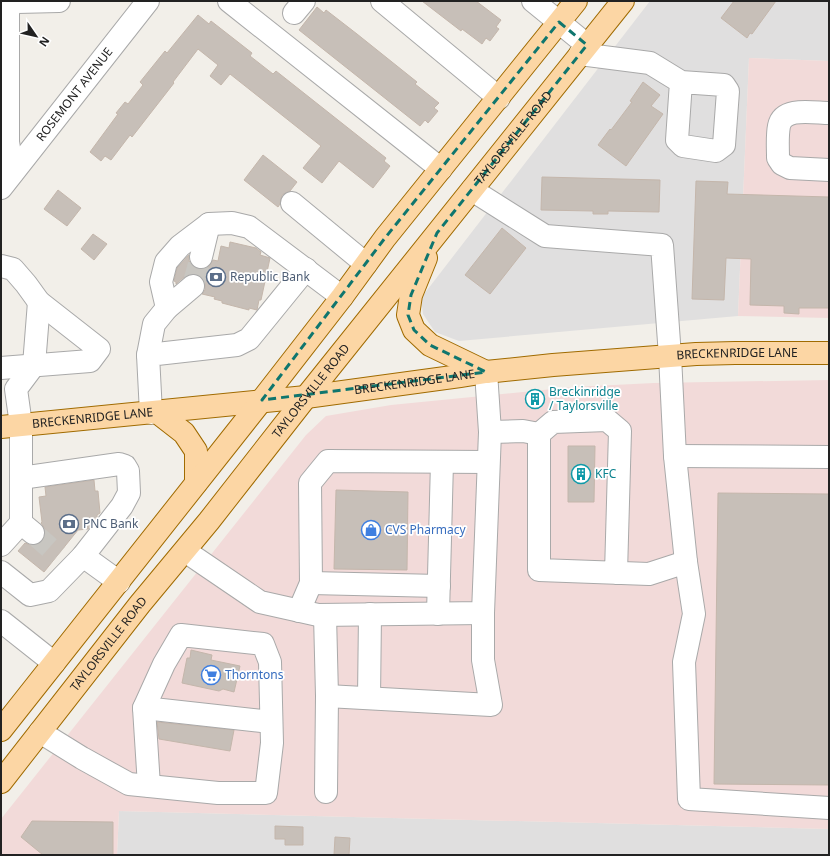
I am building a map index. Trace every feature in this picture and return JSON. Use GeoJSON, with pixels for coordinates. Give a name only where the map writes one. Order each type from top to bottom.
{"type":"FeatureCollection","features":[{"type":"Feature","properties":{"kind":"main road"},"geometry":{"type":"LineString","coordinates":[[1,730],[262,400],[366,264],[576,1]]}},
{"type":"Feature","properties":{"kind":"main road","name":"TAYLORSVILLE ROAD"},"geometry":{"type":"LineString","coordinates":[[1,782],[140,604],[185,550],[623,1]]}},
{"type":"Feature","properties":{"kind":"main road"},"geometry":{"type":"LineString","coordinates":[[437,233],[411,295],[408,315],[414,330],[430,345],[486,372]]}},
{"type":"Feature","properties":{"kind":"main road","name":"BRECKENRIDGE LANE"},"geometry":{"type":"LineString","coordinates":[[11,426],[154,413],[262,400],[306,397],[486,372],[561,364],[732,353],[829,353]]}},
{"type":"Feature","properties":{"kind":"main road"},"geometry":{"type":"LineString","coordinates":[[154,413],[184,433],[196,451],[196,483]]}},
{"type":"Feature","properties":{"kind":"street"},"geometry":{"type":"LineString","coordinates":[[7,180],[8,11],[10,5],[17,2],[59,1]]}},
{"type":"Feature","properties":{"kind":"street","name":"ROSEMONT AVENUE"},"geometry":{"type":"LineString","coordinates":[[7,180],[148,1]]}},
{"type":"Feature","properties":{"kind":"street"},"geometry":{"type":"LineString","coordinates":[[229,1],[441,169]]}},
{"type":"Feature","properties":{"kind":"street"},"geometry":{"type":"LineString","coordinates":[[382,1],[499,98]]}},
{"type":"Feature","properties":{"kind":"street"},"geometry":{"type":"LineString","coordinates":[[533,1],[559,22],[584,50],[650,63],[681,82]]}},
{"type":"Feature","properties":{"kind":"street"},"geometry":{"type":"LineString","coordinates":[[829,113],[791,112],[784,115],[779,125],[778,158],[782,164],[790,168],[829,170]]}},
{"type":"Feature","properties":{"kind":"street"},"geometry":{"type":"LineString","coordinates":[[472,190],[545,236],[662,245],[670,356],[674,456],[686,562],[694,614],[684,662],[689,799],[829,808]]}},
{"type":"Feature","properties":{"kind":"street"},"geometry":{"type":"LineString","coordinates":[[292,203],[366,264]]}},
{"type":"Feature","properties":{"kind":"street"},"geometry":{"type":"LineString","coordinates":[[167,308],[161,282],[166,262],[180,246],[209,224],[232,223],[249,227],[342,297]]}},
{"type":"Feature","properties":{"kind":"street"},"geometry":{"type":"LineString","coordinates":[[201,257],[209,224]]}},
{"type":"Feature","properties":{"kind":"street"},"geometry":{"type":"LineString","coordinates":[[1,266],[13,269],[39,302],[99,349],[90,361],[1,368]]}},
{"type":"Feature","properties":{"kind":"street"},"geometry":{"type":"LineString","coordinates":[[148,355],[237,345],[249,339],[306,269]]}},
{"type":"Feature","properties":{"kind":"street"},"geometry":{"type":"LineString","coordinates":[[154,413],[148,355],[154,324],[167,308],[193,286]]}},
{"type":"Feature","properties":{"kind":"street"},"geometry":{"type":"LineString","coordinates":[[1,545],[27,528],[21,478],[11,426],[9,385],[34,365],[39,302]]}},
{"type":"Feature","properties":{"kind":"street"},"geometry":{"type":"LineString","coordinates":[[327,696],[492,705],[483,660],[483,613],[490,432],[486,372]]}},
{"type":"Feature","properties":{"kind":"street"},"geometry":{"type":"LineString","coordinates":[[616,573],[620,431],[608,420],[553,422],[539,434],[539,570],[616,573],[649,574],[686,562]]}},
{"type":"Feature","properties":{"kind":"street"},"geometry":{"type":"LineString","coordinates":[[490,432],[523,431],[539,434]]}},
{"type":"Feature","properties":{"kind":"street"},"geometry":{"type":"LineString","coordinates":[[674,456],[829,457]]}},
{"type":"Feature","properties":{"kind":"street"},"geometry":{"type":"LineString","coordinates":[[299,611],[311,583],[310,483],[328,461],[488,462]]}},
{"type":"Feature","properties":{"kind":"street"},"geometry":{"type":"LineString","coordinates":[[438,614],[442,462]]}},
{"type":"Feature","properties":{"kind":"street"},"geometry":{"type":"LineString","coordinates":[[1,572],[30,595],[49,591],[71,559],[122,506],[129,494],[128,471],[125,466],[119,464],[21,478]]}},
{"type":"Feature","properties":{"kind":"street"},"geometry":{"type":"LineString","coordinates":[[185,550],[260,602],[299,611],[318,615],[483,613]]}},
{"type":"Feature","properties":{"kind":"street"},"geometry":{"type":"LineString","coordinates":[[71,559],[118,582]]}},
{"type":"Feature","properties":{"kind":"street"},"geometry":{"type":"LineString","coordinates":[[311,583],[439,586]]}},
{"type":"Feature","properties":{"kind":"street"},"geometry":{"type":"LineString","coordinates":[[369,698],[370,614]]}},
{"type":"Feature","properties":{"kind":"street"},"geometry":{"type":"LineString","coordinates":[[325,615],[327,696],[326,792]]}},
{"type":"Feature","properties":{"kind":"street"},"geometry":{"type":"LineString","coordinates":[[1,621],[54,664]]}},
{"type":"Feature","properties":{"kind":"street"},"geometry":{"type":"LineString","coordinates":[[40,732],[82,758],[129,784],[218,793],[266,793],[272,743],[270,662],[263,644],[181,635],[164,664],[144,708],[149,786]]}},
{"type":"Feature","properties":{"kind":"street"},"geometry":{"type":"LineString","coordinates":[[144,708],[271,722]]}},
{"type":"Feature","properties":{"kind":"highlighted area"},"geometry":{"type":"Polygon","coordinates":[[[559,22],[587,45],[437,233],[411,295],[408,315],[414,330],[430,345],[486,372],[262,400],[385,238],[559,22]]]}},
{"type":"Feature","properties":{"kind":"shaded area"},"geometry":{"type":"Polygon","coordinates":[[[650,1],[829,1],[829,61],[749,58],[738,316],[459,341],[435,332],[423,314],[421,298],[650,1]]]}},
{"type":"Feature","properties":{"kind":"shaded area"},"geometry":{"type":"Polygon","coordinates":[[[749,58],[829,61],[829,318],[738,316],[749,58]]]}},
{"type":"Feature","properties":{"kind":"shaded area"},"geometry":{"type":"Polygon","coordinates":[[[829,380],[829,829],[119,811],[117,855],[1,855],[1,819],[306,435],[326,416],[391,405],[573,387],[654,383],[829,380]]]}},
{"type":"Feature","properties":{"kind":"shaded area"},"geometry":{"type":"Polygon","coordinates":[[[119,811],[829,829],[829,855],[117,855],[119,811]]]}},
{"type":"Feature","properties":{"kind":"building"},"geometry":{"type":"Polygon","coordinates":[[[422,1],[476,1],[501,20],[496,27],[499,29],[490,41],[486,38],[482,44],[462,29],[461,31],[422,1]]]}},
{"type":"Feature","properties":{"kind":"building"},"geometry":{"type":"Polygon","coordinates":[[[734,1],[776,1],[752,34],[750,33],[747,38],[721,18],[734,1]]]}},
{"type":"Feature","properties":{"kind":"building"},"geometry":{"type":"Polygon","coordinates":[[[317,7],[324,13],[326,10],[357,34],[417,82],[415,84],[439,103],[434,108],[438,111],[428,123],[425,120],[420,126],[299,30],[317,7]]]}},
{"type":"Feature","properties":{"kind":"building"},"geometry":{"type":"Polygon","coordinates":[[[198,15],[209,24],[211,21],[252,53],[250,56],[273,74],[276,71],[386,158],[384,161],[390,166],[373,188],[339,161],[322,183],[303,168],[321,146],[230,74],[221,85],[210,76],[218,65],[198,49],[173,82],[174,83],[132,137],[130,135],[111,160],[105,156],[101,161],[90,152],[118,114],[116,113],[125,102],[128,104],[143,85],[140,82],[165,51],[167,53],[198,15]]]}},
{"type":"Feature","properties":{"kind":"building"},"geometry":{"type":"Polygon","coordinates":[[[643,82],[660,95],[651,106],[663,114],[626,166],[598,145],[632,102],[630,101],[643,82]]]}},
{"type":"Feature","properties":{"kind":"building"},"geometry":{"type":"Polygon","coordinates":[[[263,155],[297,182],[290,191],[282,195],[278,207],[244,180],[263,155]]]}},
{"type":"Feature","properties":{"kind":"building"},"geometry":{"type":"Polygon","coordinates":[[[542,177],[660,180],[659,212],[608,211],[608,214],[593,214],[593,211],[541,210],[542,177]]]}},
{"type":"Feature","properties":{"kind":"building"},"geometry":{"type":"Polygon","coordinates":[[[696,181],[728,182],[727,194],[829,197],[829,308],[799,308],[799,314],[784,313],[784,306],[750,305],[751,259],[726,258],[724,300],[692,299],[696,181]]]}},
{"type":"Feature","properties":{"kind":"building"},"geometry":{"type":"Polygon","coordinates":[[[58,190],[81,208],[67,226],[44,209],[58,190]]]}},
{"type":"Feature","properties":{"kind":"building"},"geometry":{"type":"Polygon","coordinates":[[[502,228],[526,248],[490,294],[465,275],[502,228]]]}},
{"type":"Feature","properties":{"kind":"building"},"geometry":{"type":"Polygon","coordinates":[[[93,234],[107,244],[94,260],[81,249],[93,234]]]}},
{"type":"Feature","properties":{"kind":"building","name":"Republic Bank"},"geometry":{"type":"Polygon","coordinates":[[[230,242],[256,248],[261,252],[260,255],[270,258],[261,300],[259,300],[257,310],[249,308],[249,310],[222,303],[222,301],[214,299],[215,297],[202,294],[205,290],[205,283],[197,274],[185,276],[176,284],[174,281],[177,268],[189,255],[189,261],[193,266],[198,269],[205,269],[213,260],[218,261],[221,246],[229,248],[230,242]]]}},
{"type":"Feature","properties":{"kind":"building","name":"KFC"},"geometry":{"type":"Polygon","coordinates":[[[568,446],[595,446],[594,502],[568,502],[568,446]]]}},
{"type":"Feature","properties":{"kind":"building","name":"PNC Bank"},"geometry":{"type":"Polygon","coordinates":[[[94,480],[95,491],[98,491],[100,513],[88,529],[78,530],[44,572],[18,551],[25,543],[38,545],[43,541],[45,536],[45,529],[41,523],[39,497],[46,496],[45,487],[94,480]]]}},
{"type":"Feature","properties":{"kind":"building","name":"CVS Pharmacy"},"geometry":{"type":"Polygon","coordinates":[[[336,490],[408,492],[407,570],[334,569],[336,490]]]}},
{"type":"Feature","properties":{"kind":"building"},"geometry":{"type":"Polygon","coordinates":[[[718,493],[829,494],[829,785],[714,784],[718,493]]]}},
{"type":"Feature","properties":{"kind":"building"},"geometry":{"type":"Polygon","coordinates":[[[191,650],[212,655],[211,660],[240,666],[234,692],[223,689],[219,691],[182,683],[187,658],[190,658],[191,650]]]}},
{"type":"Feature","properties":{"kind":"building"},"geometry":{"type":"Polygon","coordinates":[[[157,722],[234,730],[230,751],[159,739],[157,722]]]}},
{"type":"Feature","properties":{"kind":"building"},"geometry":{"type":"Polygon","coordinates":[[[32,821],[113,822],[113,855],[43,855],[21,837],[32,821]]]}},
{"type":"Feature","properties":{"kind":"building"},"geometry":{"type":"Polygon","coordinates":[[[275,826],[303,827],[303,845],[285,845],[285,839],[275,839],[275,826]]]}},
{"type":"Feature","properties":{"kind":"building"},"geometry":{"type":"Polygon","coordinates":[[[335,837],[350,838],[349,855],[334,855],[335,837]]]}},
{"type":"Feature","properties":{"kind":"tunnel"},"geometry":{"type":"LineString","coordinates":[[193,286],[201,257]]}},
{"type":"Feature","properties":{"kind":"tunnel"},"geometry":{"type":"LineString","coordinates":[[33,533],[58,555]]}},
{"type":"Feature","properties":{"kind":"place","name":"Republic Bank"},"geometry":{"type":"Point","coordinates":[216,277]}},
{"type":"Feature","properties":{"kind":"place","name":"Breckinridge / Taylorsville"},"geometry":{"type":"Point","coordinates":[535,399]}},
{"type":"Feature","properties":{"kind":"place","name":"KFC"},"geometry":{"type":"Point","coordinates":[581,474]}},
{"type":"Feature","properties":{"kind":"place","name":"PNC Bank"},"geometry":{"type":"Point","coordinates":[69,524]}},
{"type":"Feature","properties":{"kind":"place","name":"CVS Pharmacy"},"geometry":{"type":"Point","coordinates":[371,530]}},
{"type":"Feature","properties":{"kind":"place","name":"Thorntons"},"geometry":{"type":"Point","coordinates":[211,675]}}]}
